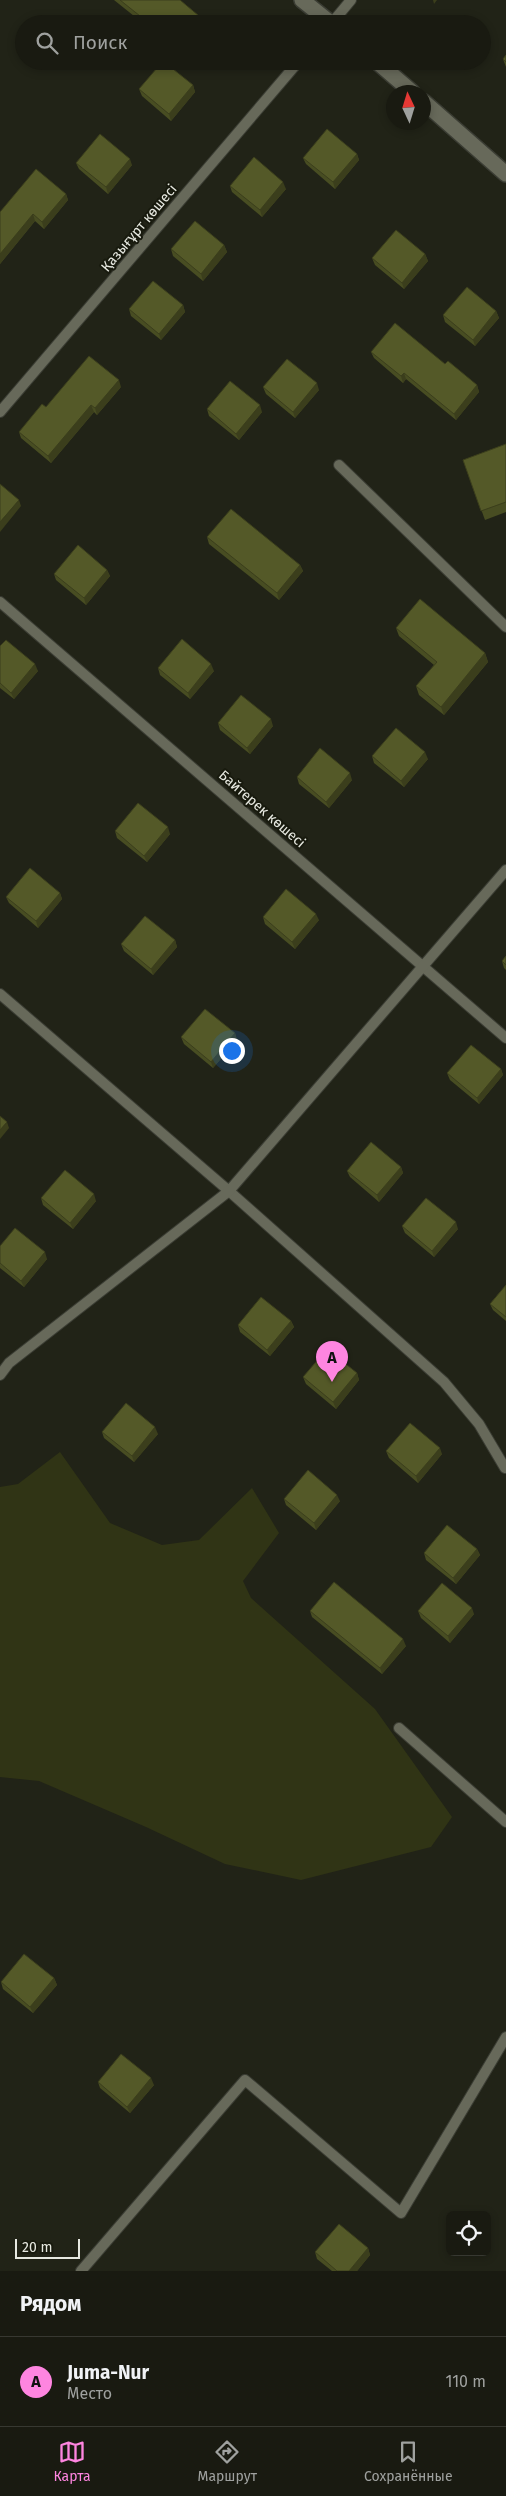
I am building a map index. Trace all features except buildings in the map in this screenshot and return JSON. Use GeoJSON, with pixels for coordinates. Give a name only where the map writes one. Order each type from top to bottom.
{"type":"FeatureCollection","features":[{"type":"Feature","properties":{"kind":"street"},"geometry":{"type":"LineString","coordinates":[[302,0],[321,15]]}},
{"type":"Feature","properties":{"kind":"street"},"geometry":{"type":"LineString","coordinates":[[386,70],[404,85]]}},
{"type":"Feature","properties":{"kind":"street"},"geometry":{"type":"LineString","coordinates":[[431,108],[506,174]]}},
{"type":"Feature","properties":{"kind":"lane"},"geometry":{"type":"LineString","coordinates":[[339,15],[351,0]]}},
{"type":"Feature","properties":{"kind":"lane","name":"Қазығұрт көшесі"},"geometry":{"type":"LineString","coordinates":[[0,412],[291,70]]}},
{"type":"Feature","properties":{"kind":"lane"},"geometry":{"type":"LineString","coordinates":[[339,464],[506,627]]}},
{"type":"Feature","properties":{"kind":"lane","name":"Байтерек көшесі"},"geometry":{"type":"LineString","coordinates":[[0,602],[506,1038]]}},
{"type":"Feature","properties":{"kind":"lane"},"geometry":{"type":"LineString","coordinates":[[0,1375],[9,1363],[229,1191],[506,870]]}},
{"type":"Feature","properties":{"kind":"lane"},"geometry":{"type":"LineString","coordinates":[[0,994],[229,1191],[444,1382],[479,1424],[505,1468]]}},
{"type":"Feature","properties":{"kind":"lane"},"geometry":{"type":"LineString","coordinates":[[399,1728],[506,1822]]}},
{"type":"Feature","properties":{"kind":"lane"},"geometry":{"type":"LineString","coordinates":[[81,2271],[245,2080],[401,2213],[506,2037]]}},
{"type":"Feature","properties":{"kind":"green space"},"geometry":{"type":"Polygon","coordinates":[[[60,1452],[110,1523],[162,1545],[199,1540],[252,1488],[279,1533],[243,1581],[251,1598],[375,1709],[452,1817],[431,1847],[301,1880],[225,1864],[146,1827],[39,1781],[0,1777],[0,1487],[18,1484],[60,1452]]]}},
{"type":"Feature","properties":{"kind":"place","name":"Juma-Nur"},"geometry":{"type":"Point","coordinates":[332,1382]}}]}
